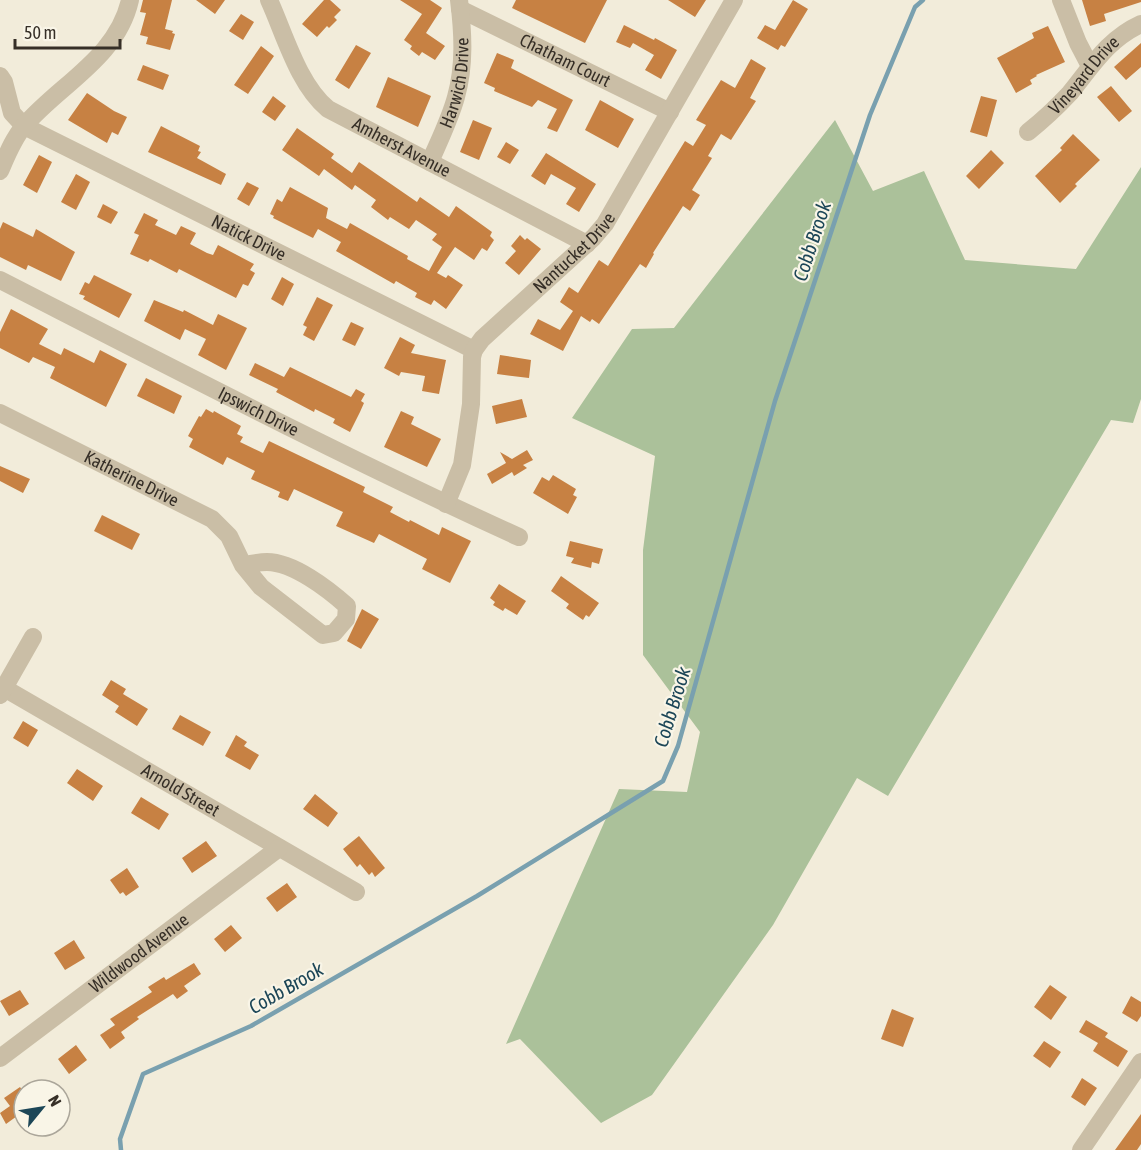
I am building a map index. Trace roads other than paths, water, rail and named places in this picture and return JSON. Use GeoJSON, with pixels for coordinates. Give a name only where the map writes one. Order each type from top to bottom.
{"type":"FeatureCollection","features":[{"type":"Feature","properties":{"kind":"street"},"geometry":{"type":"LineString","coordinates":[[0,171],[15,137],[24,126],[38,110],[106,49],[121,27],[130,0]]}},
{"type":"Feature","properties":{"kind":"street","name":"Amherst Avenue"},"geometry":{"type":"LineString","coordinates":[[269,0],[301,74],[310,90],[322,104],[586,244]]}},
{"type":"Feature","properties":{"kind":"street","name":"Nantucket Drive"},"geometry":{"type":"LineString","coordinates":[[474,350],[482,339],[600,231],[734,0]]}},
{"type":"Feature","properties":{"kind":"street"},"geometry":{"type":"LineString","coordinates":[[1061,0],[1090,66]]}},
{"type":"Feature","properties":{"kind":"street","name":"Harwich Drive"},"geometry":{"type":"LineString","coordinates":[[430,162],[459,86],[462,59],[459,4]]}},
{"type":"Feature","properties":{"kind":"street","name":"Chatham Court"},"geometry":{"type":"LineString","coordinates":[[459,4],[670,112]]}},
{"type":"Feature","properties":{"kind":"street","name":"Vineyard Drive"},"geometry":{"type":"LineString","coordinates":[[1028,132],[1056,108],[1112,42],[1141,24]]}},
{"type":"Feature","properties":{"kind":"street"},"geometry":{"type":"LineString","coordinates":[[0,76],[4,82],[12,113],[24,126]]}},
{"type":"Feature","properties":{"kind":"street","name":"Natick Drive"},"geometry":{"type":"LineString","coordinates":[[24,126],[474,350]]}},
{"type":"Feature","properties":{"kind":"street","name":"Ipswich Drive"},"geometry":{"type":"LineString","coordinates":[[0,280],[250,407],[446,504],[519,537]]}},
{"type":"Feature","properties":{"kind":"street"},"geometry":{"type":"LineString","coordinates":[[446,504],[458,478],[463,459],[471,404],[471,364],[474,350]]}},
{"type":"Feature","properties":{"kind":"street","name":"Katherine Drive"},"geometry":{"type":"LineString","coordinates":[[0,413],[212,519],[229,536],[243,565],[261,587],[323,635],[334,633],[346,619],[347,606],[331,592],[285,565],[268,562],[243,565]]}},
{"type":"Feature","properties":{"kind":"street"},"geometry":{"type":"LineString","coordinates":[[2,692],[33,637]]}},
{"type":"Feature","properties":{"kind":"street","name":"Arnold Street"},"geometry":{"type":"LineString","coordinates":[[2,692],[356,892]]}},
{"type":"Feature","properties":{"kind":"street","name":"Wildwood Avenue"},"geometry":{"type":"LineString","coordinates":[[0,1056],[279,848]]}},
{"type":"Feature","properties":{"kind":"street"},"geometry":{"type":"LineString","coordinates":[[1081,1150],[1141,1062]]}},
{"type":"Feature","properties":{"kind":"waterway","name":"Cobb Brook"},"geometry":{"type":"LineString","coordinates":[[121,1150],[120,1139],[143,1074],[251,1026],[477,896],[663,781],[678,746],[775,401],[870,115],[915,7],[923,0]]}}]}
